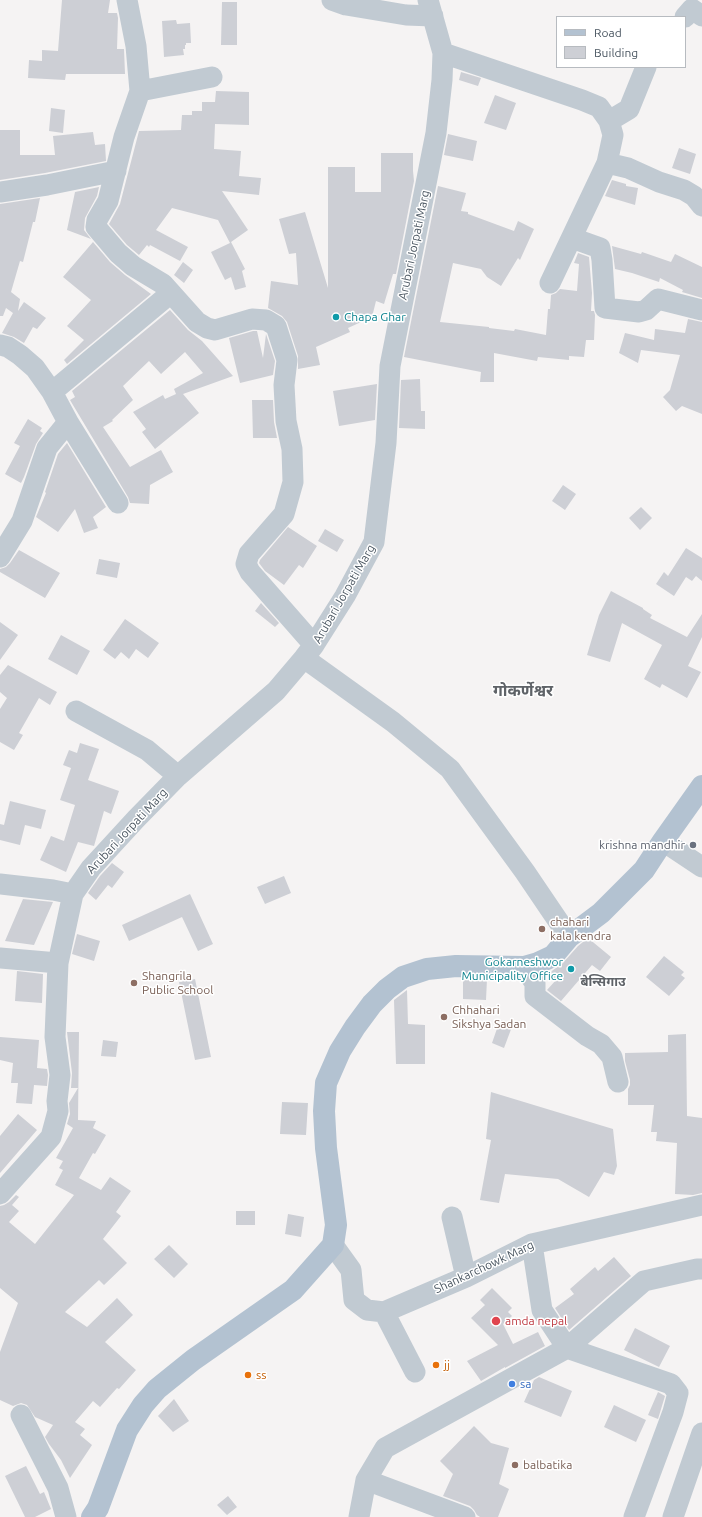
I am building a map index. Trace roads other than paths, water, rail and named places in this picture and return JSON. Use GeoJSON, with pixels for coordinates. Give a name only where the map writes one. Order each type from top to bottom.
{"type":"FeatureCollection","features":[{"type":"Feature","properties":{"kind":"main road"},"geometry":{"type":"LineString","coordinates":[[92,1517],[98,1508],[127,1430],[143,1405],[157,1389],[193,1360],[293,1290],[333,1245],[336,1224],[326,1148],[324,1111],[326,1083],[340,1051],[372,1004],[403,978],[427,969],[456,966],[524,967],[538,963],[553,956],[569,937],[601,913],[644,870],[662,841],[702,786]]}},
{"type":"Feature","properties":{"kind":"street"},"geometry":{"type":"LineString","coordinates":[[127,0],[136,46],[140,92],[124,137],[108,201],[97,220],[96,227],[118,253],[133,266],[163,284],[197,322],[207,328],[215,330],[252,318],[266,320],[276,326],[287,360],[284,385],[286,421],[292,449],[293,482],[284,514],[249,554],[246,564],[250,572],[309,652],[450,769],[525,872],[569,937]]}},
{"type":"Feature","properties":{"kind":"street"},"geometry":{"type":"LineString","coordinates":[[332,0],[346,5],[399,14],[431,8]]}},
{"type":"Feature","properties":{"kind":"street","name":"Arubari Jorpati Marg"},"geometry":{"type":"LineString","coordinates":[[0,1194],[51,1137],[58,1111],[57,1101],[60,1075],[55,1037],[58,963],[73,894],[91,868],[178,776],[276,691],[309,652],[345,596],[374,542],[386,443],[390,366],[436,133],[442,80],[443,53],[431,8]]}},
{"type":"Feature","properties":{"kind":"street"},"geometry":{"type":"LineString","coordinates":[[686,16],[692,8],[702,16]]}},
{"type":"Feature","properties":{"kind":"street"},"geometry":{"type":"LineString","coordinates":[[443,53],[582,100],[599,107],[609,121],[613,135],[607,163],[550,283]]}},
{"type":"Feature","properties":{"kind":"street"},"geometry":{"type":"LineString","coordinates":[[609,121],[629,109],[646,68]]}},
{"type":"Feature","properties":{"kind":"street"},"geometry":{"type":"LineString","coordinates":[[140,92],[212,77]]}},
{"type":"Feature","properties":{"kind":"street"},"geometry":{"type":"LineString","coordinates":[[607,163],[628,168],[660,182],[684,190],[694,196],[702,206]]}},
{"type":"Feature","properties":{"kind":"street"},"geometry":{"type":"LineString","coordinates":[[0,192],[47,185],[116,171]]}},
{"type":"Feature","properties":{"kind":"street"},"geometry":{"type":"LineString","coordinates":[[572,238],[600,248],[605,308],[639,312],[646,310],[658,298],[702,310]]}},
{"type":"Feature","properties":{"kind":"street"},"geometry":{"type":"LineString","coordinates":[[52,392],[171,293]]}},
{"type":"Feature","properties":{"kind":"street"},"geometry":{"type":"LineString","coordinates":[[0,345],[8,347],[20,354],[35,368],[52,392],[68,422],[118,503]]}},
{"type":"Feature","properties":{"kind":"street"},"geometry":{"type":"LineString","coordinates":[[0,557],[22,521],[47,448],[68,422]]}},
{"type":"Feature","properties":{"kind":"street"},"geometry":{"type":"LineString","coordinates":[[76,712],[147,750],[178,776]]}},
{"type":"Feature","properties":{"kind":"street"},"geometry":{"type":"LineString","coordinates":[[662,841],[702,867]]}},
{"type":"Feature","properties":{"kind":"street"},"geometry":{"type":"LineString","coordinates":[[0,884],[53,890],[73,894]]}},
{"type":"Feature","properties":{"kind":"street"},"geometry":{"type":"LineString","coordinates":[[0,958],[58,963]]}},
{"type":"Feature","properties":{"kind":"street"},"geometry":{"type":"LineString","coordinates":[[524,967],[535,983],[535,996],[587,1036],[601,1044],[612,1057],[618,1082]]}},
{"type":"Feature","properties":{"kind":"street","name":"Shankarchowk Marg"},"geometry":{"type":"LineString","coordinates":[[384,1312],[466,1277],[532,1244],[702,1205]]}},
{"type":"Feature","properties":{"kind":"street"},"geometry":{"type":"LineString","coordinates":[[452,1217],[466,1277]]}},
{"type":"Feature","properties":{"kind":"street"},"geometry":{"type":"LineString","coordinates":[[532,1244],[542,1310],[567,1348],[671,1384],[678,1393],[673,1412],[634,1517]]}},
{"type":"Feature","properties":{"kind":"street"},"geometry":{"type":"LineString","coordinates":[[333,1245],[351,1270],[354,1300],[366,1310],[384,1312],[415,1372]]}},
{"type":"Feature","properties":{"kind":"street"},"geometry":{"type":"LineString","coordinates":[[359,1517],[366,1480],[386,1448],[567,1348],[644,1281],[702,1269]]}},
{"type":"Feature","properties":{"kind":"street"},"geometry":{"type":"LineString","coordinates":[[21,1415],[58,1488],[66,1517]]}},
{"type":"Feature","properties":{"kind":"street"},"geometry":{"type":"LineString","coordinates":[[673,1517],[702,1433]]}},
{"type":"Feature","properties":{"kind":"street"},"geometry":{"type":"LineString","coordinates":[[366,1480],[465,1517]]}},
{"type":"Feature","properties":{"kind":"place","name":"Chapa Ghar"},"geometry":{"type":"Point","coordinates":[336,317]}},
{"type":"Feature","properties":{"kind":"place","name":"krishna mandhir"},"geometry":{"type":"Point","coordinates":[693,845]}},
{"type":"Feature","properties":{"kind":"place","name":"chahari kala kendra"},"geometry":{"type":"Point","coordinates":[542,929]}},
{"type":"Feature","properties":{"kind":"place","name":"Gokarneshwor Municipality Office"},"geometry":{"type":"Point","coordinates":[571,969]}},
{"type":"Feature","properties":{"kind":"place","name":"Shangrila Public School"},"geometry":{"type":"Point","coordinates":[134,983]}},
{"type":"Feature","properties":{"kind":"place","name":"Chhahari Sikshya Sadan"},"geometry":{"type":"Point","coordinates":[444,1017]}},
{"type":"Feature","properties":{"kind":"place","name":"amda nepal"},"geometry":{"type":"Point","coordinates":[496,1321]}},
{"type":"Feature","properties":{"kind":"place","name":"jj"},"geometry":{"type":"Point","coordinates":[436,1365]}},
{"type":"Feature","properties":{"kind":"place","name":"ss"},"geometry":{"type":"Point","coordinates":[248,1375]}},
{"type":"Feature","properties":{"kind":"place","name":"sa"},"geometry":{"type":"Point","coordinates":[512,1384]}},
{"type":"Feature","properties":{"kind":"place","name":"balbatika"},"geometry":{"type":"Point","coordinates":[515,1465]}},
{"type":"Feature","properties":{"kind":"district","name":"गोकर्णेश्वर"},"geometry":{"type":"Point","coordinates":[523,691]}},
{"type":"Feature","properties":{"kind":"district","name":"बेन्सिगाउ"},"geometry":{"type":"Point","coordinates":[603,982]}}]}
